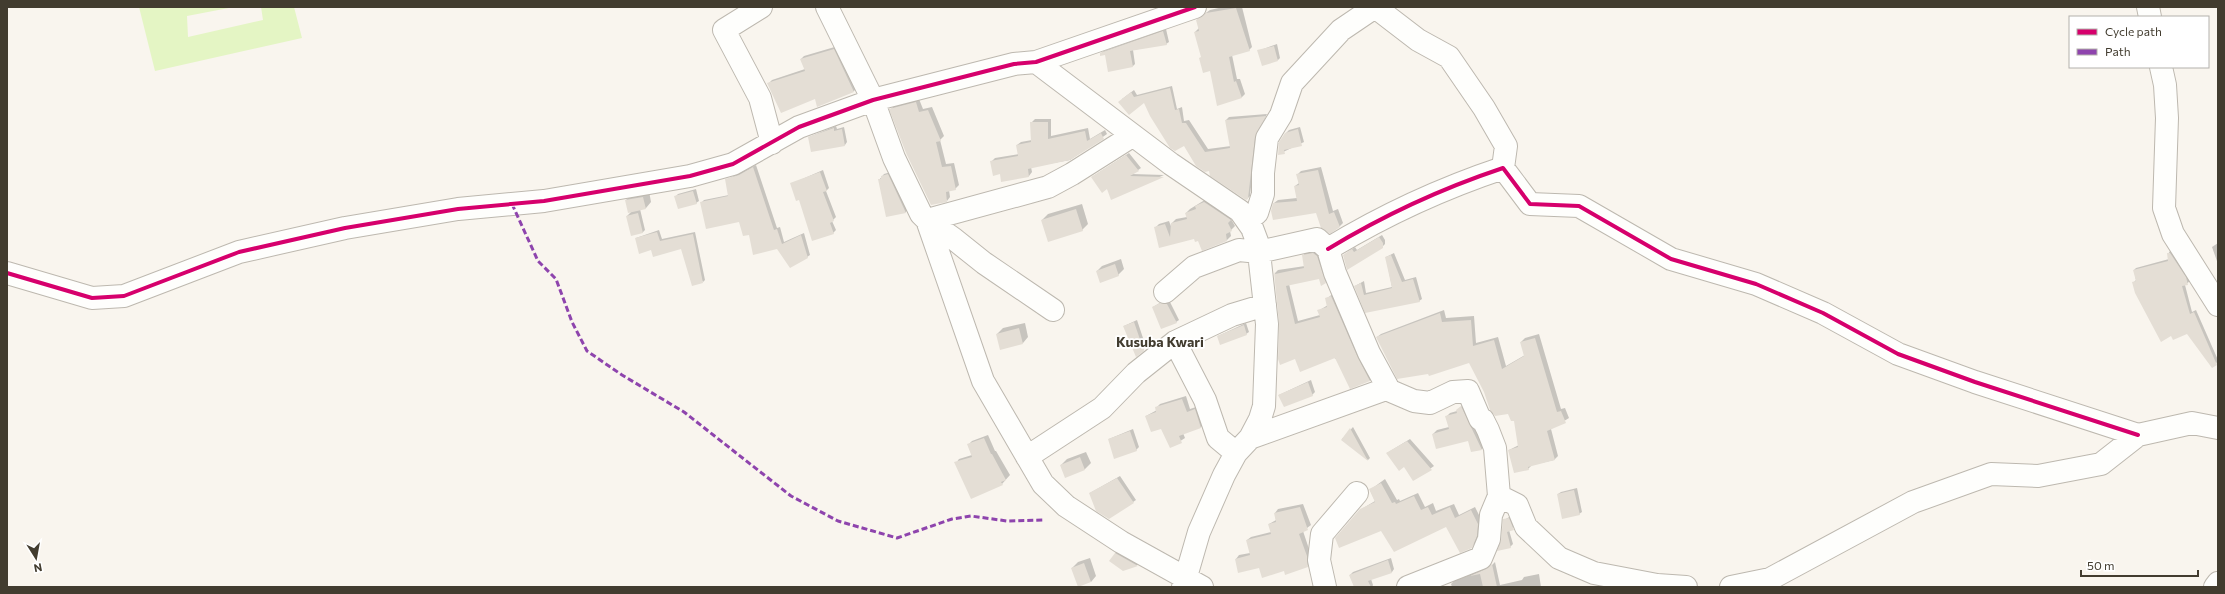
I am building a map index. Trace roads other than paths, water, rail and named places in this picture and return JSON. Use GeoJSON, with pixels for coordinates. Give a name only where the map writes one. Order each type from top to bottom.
{"type":"FeatureCollection","features":[{"type":"Feature","properties":{"kind":"street"},"geometry":{"type":"LineString","coordinates":[[761,7],[724,30],[760,98],[772,143]]}},
{"type":"Feature","properties":{"kind":"street"},"geometry":{"type":"LineString","coordinates":[[827,7],[873,100],[894,158],[921,214],[984,264],[1020,286],[1053,310]]}},
{"type":"Feature","properties":{"kind":"street"},"geometry":{"type":"LineString","coordinates":[[7,274],[92,298],[124,296],[246,250],[345,228],[458,209],[544,201],[690,176],[733,164],[799,127],[873,100],[1014,64],[1036,62],[1167,12],[1195,7]]}},
{"type":"Feature","properties":{"kind":"street"},"geometry":{"type":"LineString","coordinates":[[1246,220],[1257,213],[1263,194],[1266,138],[1281,115],[1292,83],[1341,30],[1375,7],[1399,23],[1418,40],[1449,57],[1484,108],[1506,146],[1503,168],[1530,204],[1579,206],[1671,259],[1756,284],[1823,313],[1898,354],[1975,382],[2138,435]]}},
{"type":"Feature","properties":{"kind":"street"},"geometry":{"type":"LineString","coordinates":[[927,220],[983,381],[1043,484],[1066,506],[1121,542],[1191,584],[1199,532],[1224,475],[1243,446],[1264,406],[1267,324],[1258,244],[1240,211],[1132,136],[1036,62]]}},
{"type":"Feature","properties":{"kind":"street"},"geometry":{"type":"LineString","coordinates":[[2161,68],[2165,85],[2167,118],[2164,208],[2173,234],[2218,304]]}},
{"type":"Feature","properties":{"kind":"street"},"geometry":{"type":"LineString","coordinates":[[927,220],[1048,187],[1132,136]]}},
{"type":"Feature","properties":{"kind":"street"},"geometry":{"type":"LineString","coordinates":[[1328,249],[1387,215],[1450,186],[1503,168]]}},
{"type":"Feature","properties":{"kind":"street"},"geometry":{"type":"LineString","coordinates":[[1165,292],[1194,267],[1239,250],[1259,252],[1318,239],[1328,249],[1335,273],[1369,353],[1387,386],[1386,389]]}},
{"type":"Feature","properties":{"kind":"street"},"geometry":{"type":"LineString","coordinates":[[1027,458],[1102,408],[1136,373],[1175,342],[1232,315],[1265,305]]}},
{"type":"Feature","properties":{"kind":"street"},"geometry":{"type":"LineString","coordinates":[[1175,342],[1205,400],[1218,438],[1243,446],[1386,389],[1414,401],[1430,402],[1453,392],[1468,391],[1480,419],[1483,420],[1488,430],[1495,448],[1499,496],[1490,515],[1489,538],[1481,558],[1408,587]]}},
{"type":"Feature","properties":{"kind":"street"},"geometry":{"type":"LineString","coordinates":[[1731,587],[1770,579],[1913,502],[1991,474],[2038,476],[2101,464],[2138,435],[2192,423],[2218,428]]}},
{"type":"Feature","properties":{"kind":"street"},"geometry":{"type":"LineString","coordinates":[[1325,587],[1319,560],[1322,534],[1357,493]]}},
{"type":"Feature","properties":{"kind":"street"},"geometry":{"type":"LineString","coordinates":[[1499,496],[1517,504],[1526,527],[1559,558],[1594,573],[1657,584],[1686,587]]}},
{"type":"Feature","properties":{"kind":"street"},"geometry":{"type":"LineString","coordinates":[[2216,587],[2218,583]]}},
{"type":"Feature","properties":{"kind":"district","name":"Kusuba Kwari"},"geometry":{"type":"Point","coordinates":[1160,341]}}]}
